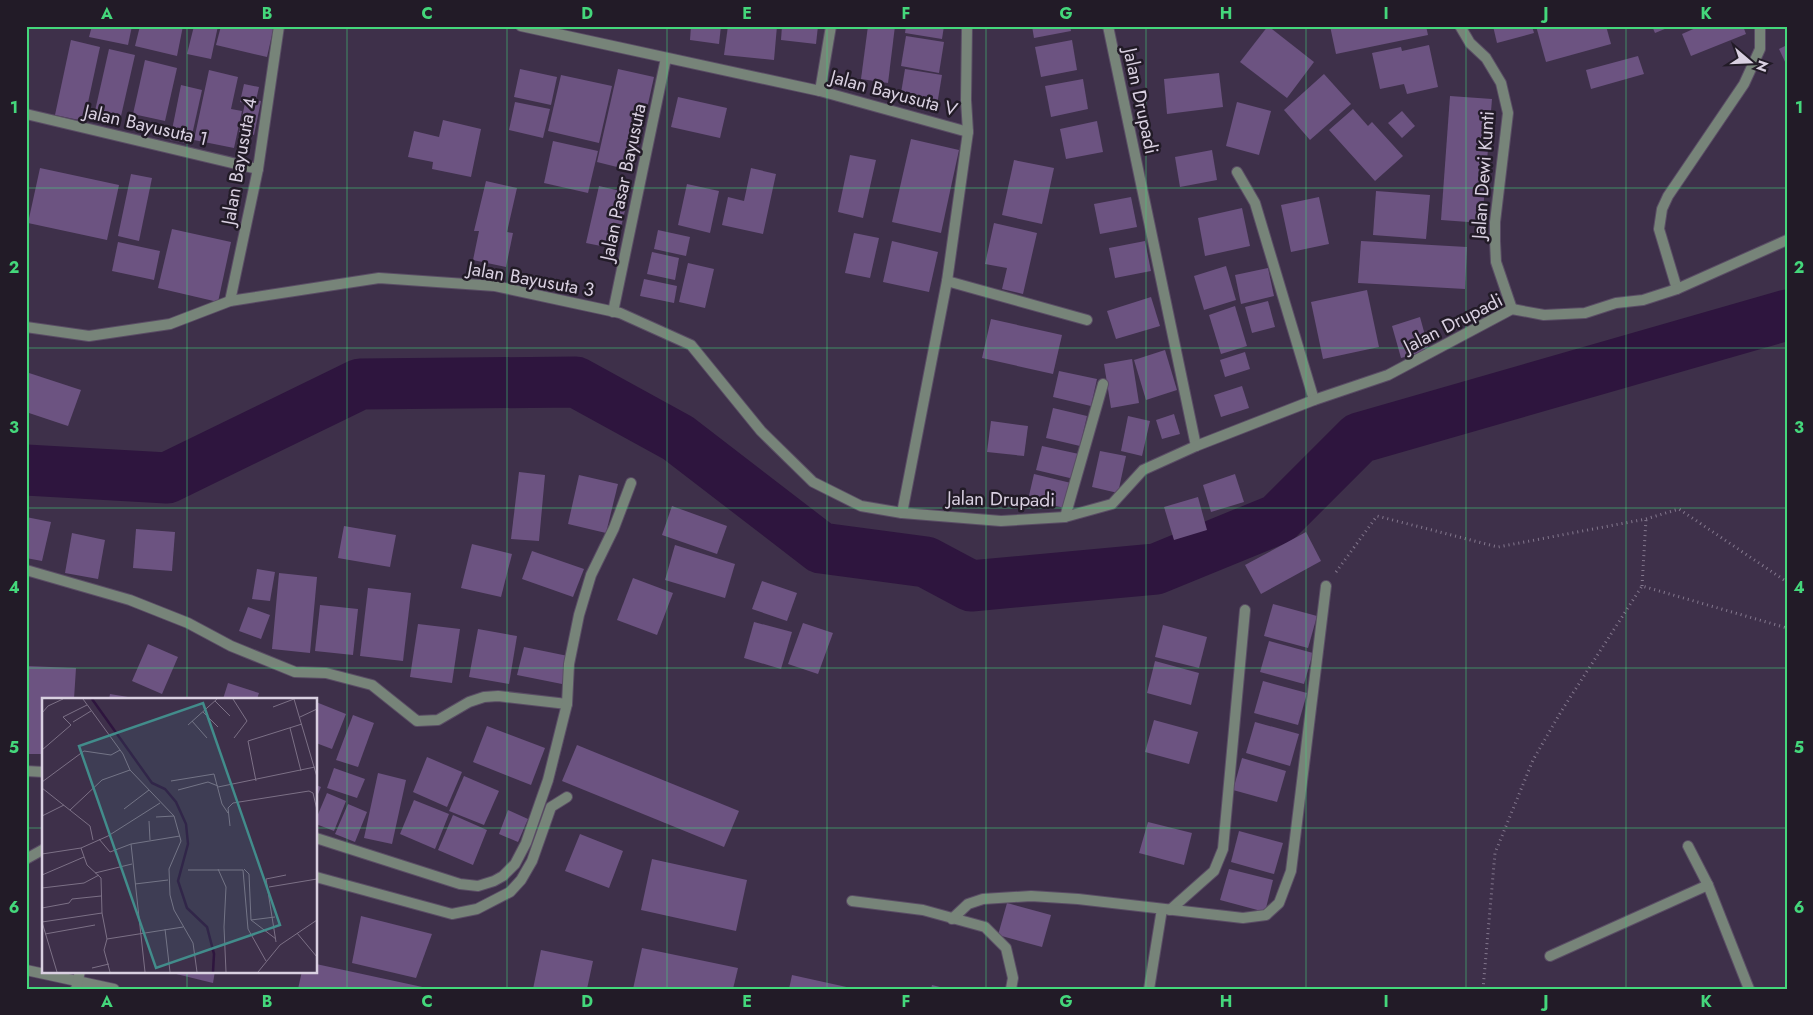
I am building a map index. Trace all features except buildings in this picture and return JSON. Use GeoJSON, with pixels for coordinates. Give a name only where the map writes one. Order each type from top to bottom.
{"type":"FeatureCollection","features":[{"type":"Feature","properties":{"kind":"street","name":"Jalan Bayusuta 4"},"geometry":{"type":"LineString","coordinates":[[230,301],[258,169],[279,26]]}},
{"type":"Feature","properties":{"kind":"street","name":"Jalan Bayusuta V"},"geometry":{"type":"LineString","coordinates":[[521,26],[820,91],[968,132],[947,281],[902,513]]}},
{"type":"Feature","properties":{"kind":"street"},"geometry":{"type":"LineString","coordinates":[[820,91],[831,26]]}},
{"type":"Feature","properties":{"kind":"street"},"geometry":{"type":"LineString","coordinates":[[967,26],[966,100],[968,132]]}},
{"type":"Feature","properties":{"kind":"street","name":"Jalan Drupadi"},"geometry":{"type":"LineString","coordinates":[[1108,26],[1196,446]]}},
{"type":"Feature","properties":{"kind":"street","name":"Jalan Dewi Kunti"},"geometry":{"type":"LineString","coordinates":[[1460,26],[1470,43],[1486,58],[1502,83],[1508,113],[1495,222],[1495,241],[1496,262],[1512,309]]}},
{"type":"Feature","properties":{"kind":"street"},"geometry":{"type":"LineString","coordinates":[[1677,289],[1659,229],[1662,209],[1668,196],[1744,84],[1760,48],[1760,26]]}},
{"type":"Feature","properties":{"kind":"street","name":"Jalan Pasar Bayusuta"},"geometry":{"type":"LineString","coordinates":[[614,312],[666,58]]}},
{"type":"Feature","properties":{"kind":"street","name":"Jalan Bayusuta 1"},"geometry":{"type":"LineString","coordinates":[[26,114],[258,169]]}},
{"type":"Feature","properties":{"kind":"street"},"geometry":{"type":"LineString","coordinates":[[1237,172],[1255,203],[1314,400]]}},
{"type":"Feature","properties":{"kind":"street","name":"Jalan Drupadi"},"geometry":{"type":"LineString","coordinates":[[902,513],[1000,521],[1065,518],[1112,504],[1142,470],[1196,446],[1314,400],[1388,375],[1512,309],[1544,315],[1585,313],[1616,304],[1643,300],[1677,289],[1787,240]]}},
{"type":"Feature","properties":{"kind":"street","name":"Jalan Bayusuta 3"},"geometry":{"type":"LineString","coordinates":[[26,327],[89,336],[170,324],[230,301],[379,278],[494,286],[614,312],[691,346],[761,431],[813,482],[861,506],[902,513]]}},
{"type":"Feature","properties":{"kind":"street"},"geometry":{"type":"LineString","coordinates":[[947,281],[1087,320]]}},
{"type":"Feature","properties":{"kind":"street"},"geometry":{"type":"LineString","coordinates":[[1065,518],[1102,384]]}},
{"type":"Feature","properties":{"kind":"street"},"geometry":{"type":"LineString","coordinates":[[318,839],[460,884],[478,886],[494,881],[503,876],[515,864],[526,843],[548,780],[568,704],[569,664],[579,615],[591,576],[614,528],[630,483]]}},
{"type":"Feature","properties":{"kind":"street"},"geometry":{"type":"LineString","coordinates":[[26,570],[130,600],[188,623],[231,646],[295,672],[326,673],[372,685],[416,721],[438,720],[469,702],[484,697],[498,696],[568,704]]}},
{"type":"Feature","properties":{"kind":"street"},"geometry":{"type":"LineString","coordinates":[[952,919],[968,904],[983,899],[1031,896],[1078,899],[1243,918],[1266,915],[1279,903],[1291,871],[1326,586]]}},
{"type":"Feature","properties":{"kind":"street"},"geometry":{"type":"LineString","coordinates":[[1149,989],[1166,910],[1214,871],[1223,849],[1245,610]]}},
{"type":"Feature","properties":{"kind":"street"},"geometry":{"type":"LineString","coordinates":[[26,771],[42,772]]}},
{"type":"Feature","properties":{"kind":"street"},"geometry":{"type":"LineString","coordinates":[[318,878],[452,914],[478,909],[510,892],[521,880],[532,861],[551,807],[567,797]]}},
{"type":"Feature","properties":{"kind":"street"},"geometry":{"type":"LineString","coordinates":[[1688,846],[1708,885],[1749,989]]}},
{"type":"Feature","properties":{"kind":"street"},"geometry":{"type":"LineString","coordinates":[[26,859],[42,850]]}},
{"type":"Feature","properties":{"kind":"street"},"geometry":{"type":"LineString","coordinates":[[1550,956],[1708,885]]}},
{"type":"Feature","properties":{"kind":"street"},"geometry":{"type":"LineString","coordinates":[[852,901],[923,910],[985,928],[1006,948],[1012,978],[1011,989]]}},
{"type":"Feature","properties":{"kind":"street"},"geometry":{"type":"LineString","coordinates":[[26,970],[114,989]]}},
{"type":"Feature","properties":{"kind":"path"},"geometry":{"type":"LineString","coordinates":[[1326,586],[1376,516],[1498,548],[1646,519],[1680,509],[1787,582]]}},
{"type":"Feature","properties":{"kind":"path"},"geometry":{"type":"LineString","coordinates":[[1484,989],[1495,854],[1534,760],[1562,710],[1642,586],[1646,519]]}},
{"type":"Feature","properties":{"kind":"path"},"geometry":{"type":"LineString","coordinates":[[1642,586],[1787,628]]}},
{"type":"Feature","properties":{"kind":"waterway"},"geometry":{"type":"LineString","coordinates":[[26,470],[167,478],[360,384],[576,382],[678,438],[821,548],[926,562],[971,586],[1156,569],[1278,519],[1359,438],[1787,315]]}}]}
